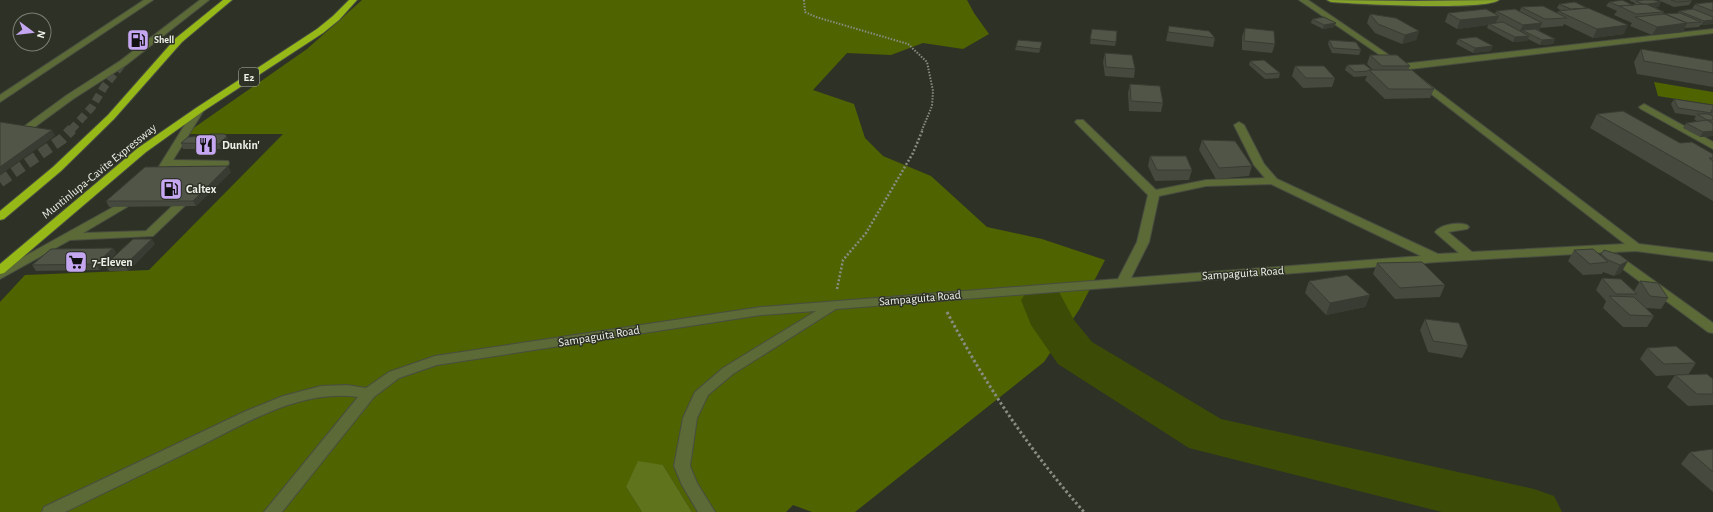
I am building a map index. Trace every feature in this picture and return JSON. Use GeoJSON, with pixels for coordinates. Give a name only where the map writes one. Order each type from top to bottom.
{"type":"FeatureCollection","features":[{"type":"Feature","properties":{"kind":"highway"},"geometry":{"type":"LineString","coordinates":[[0,217],[62,164],[111,118],[179,40],[228,0]]}},
{"type":"Feature","properties":{"kind":"highway","name":"Muntinlupa-Cavite Expressway"},"geometry":{"type":"LineString","coordinates":[[0,270],[142,150],[199,110],[320,31],[336,18],[353,0]]}},
{"type":"Feature","properties":{"kind":"main road"},"geometry":{"type":"LineString","coordinates":[[1331,0],[1432,4],[1495,0]]}},
{"type":"Feature","properties":{"kind":"street"},"geometry":{"type":"LineString","coordinates":[[0,99],[149,0]]}},
{"type":"Feature","properties":{"kind":"street"},"geometry":{"type":"LineString","coordinates":[[29,127],[70,97],[123,63],[205,0]]}},
{"type":"Feature","properties":{"kind":"street"},"geometry":{"type":"LineString","coordinates":[[1303,0],[1402,67],[1636,247]]}},
{"type":"Feature","properties":{"kind":"street"},"geometry":{"type":"LineString","coordinates":[[1402,67],[1713,31]]}},
{"type":"Feature","properties":{"kind":"street"},"geometry":{"type":"LineString","coordinates":[[1644,107],[1713,146]]}},
{"type":"Feature","properties":{"kind":"street"},"geometry":{"type":"LineString","coordinates":[[67,237],[149,234],[224,163],[163,168],[199,110]]}},
{"type":"Feature","properties":{"kind":"street"},"geometry":{"type":"LineString","coordinates":[[1080,122],[1154,194]]}},
{"type":"Feature","properties":{"kind":"street"},"geometry":{"type":"LineString","coordinates":[[1239,125],[1259,165],[1274,181],[1437,258]]}},
{"type":"Feature","properties":{"kind":"street"},"geometry":{"type":"LineString","coordinates":[[1154,194],[1206,184],[1274,181]]}},
{"type":"Feature","properties":{"kind":"street"},"geometry":{"type":"LineString","coordinates":[[1123,282],[1143,242],[1154,194]]}},
{"type":"Feature","properties":{"kind":"street"},"geometry":{"type":"LineString","coordinates":[[0,275],[121,207]]}},
{"type":"Feature","properties":{"kind":"street"},"geometry":{"type":"LineString","coordinates":[[1463,227],[1444,229],[1441,232],[1468,256]]}},
{"type":"Feature","properties":{"kind":"street","name":"Sampaguita Road"},"geometry":{"type":"LineString","coordinates":[[272,512],[369,393],[394,375],[435,361],[761,311],[939,296],[1437,258],[1636,247],[1713,257]]}},
{"type":"Feature","properties":{"kind":"street"},"geometry":{"type":"LineString","coordinates":[[1603,249],[1713,328]]}},
{"type":"Feature","properties":{"kind":"street"},"geometry":{"type":"LineString","coordinates":[[707,512],[690,485],[682,466],[690,418],[702,392],[728,371],[804,326],[833,305]]}},
{"type":"Feature","properties":{"kind":"street"},"geometry":{"type":"LineString","coordinates":[[50,512],[251,415],[288,400],[321,391],[347,390],[369,393]]}},
{"type":"Feature","properties":{"kind":"path"},"geometry":{"type":"LineString","coordinates":[[804,0],[802,3],[805,12],[816,17],[899,40],[908,44],[927,62],[933,91],[932,106],[913,154],[866,233],[843,260],[833,305]]}},
{"type":"Feature","properties":{"kind":"path"},"geometry":{"type":"LineString","coordinates":[[939,296],[968,352],[990,388],[1059,485],[1084,512]]}},
{"type":"Feature","properties":{"kind":"green space"},"geometry":{"type":"Polygon","coordinates":[[[362,0],[967,0],[989,34],[963,49],[923,43],[891,55],[847,53],[813,90],[854,104],[865,138],[883,156],[931,176],[987,227],[1042,239],[1105,260],[1079,310],[1044,362],[855,512],[812,512],[793,505],[786,512],[692,512],[663,465],[626,487],[642,512],[0,512],[0,302],[25,275],[149,270],[283,134],[185,134],[307,49],[362,0]]]}},
{"type":"Feature","properties":{"kind":"green space"},"geometry":{"type":"Polygon","coordinates":[[[1654,82],[1713,92],[1713,105],[1658,96],[1654,82]]]}},
{"type":"Feature","properties":{"kind":"green space"},"geometry":{"type":"Polygon","coordinates":[[[638,461],[663,465],[692,512],[642,512],[626,487],[638,461]]]}},
{"type":"Feature","properties":{"kind":"building"},"geometry":{"type":"Polygon","coordinates":[[[1622,0],[1633,5],[1619,6],[1609,2],[1622,0]]]}},
{"type":"Feature","properties":{"kind":"building"},"geometry":{"type":"Polygon","coordinates":[[[1654,0],[1661,2],[1643,4],[1636,1],[1654,0]]]}},
{"type":"Feature","properties":{"kind":"building"},"geometry":{"type":"Polygon","coordinates":[[[1671,0],[1690,0],[1692,1],[1676,2],[1671,0]]]}},
{"type":"Feature","properties":{"kind":"building"},"geometry":{"type":"Polygon","coordinates":[[[1575,2],[1587,8],[1571,9],[1559,4],[1575,2]]]}},
{"type":"Feature","properties":{"kind":"building"},"geometry":{"type":"Polygon","coordinates":[[[1713,2],[1713,11],[1695,4],[1713,2]]]}},
{"type":"Feature","properties":{"kind":"building"},"geometry":{"type":"Polygon","coordinates":[[[1646,4],[1664,12],[1636,14],[1619,6],[1646,4]]]}},
{"type":"Feature","properties":{"kind":"building"},"geometry":{"type":"Polygon","coordinates":[[[1543,6],[1567,18],[1545,19],[1521,7],[1543,6]]]}},
{"type":"Feature","properties":{"kind":"building"},"geometry":{"type":"Polygon","coordinates":[[[1588,8],[1628,25],[1597,29],[1558,11],[1588,8]]]}},
{"type":"Feature","properties":{"kind":"building"},"geometry":{"type":"Polygon","coordinates":[[[1486,9],[1499,16],[1460,20],[1448,13],[1486,9]]]}},
{"type":"Feature","properties":{"kind":"building"},"geometry":{"type":"Polygon","coordinates":[[[1515,9],[1542,23],[1523,25],[1496,11],[1515,9]]]}},
{"type":"Feature","properties":{"kind":"building"},"geometry":{"type":"Polygon","coordinates":[[[1693,9],[1713,17],[1713,20],[1704,21],[1679,11],[1693,9]]]}},
{"type":"Feature","properties":{"kind":"building"},"geometry":{"type":"Polygon","coordinates":[[[1680,13],[1701,22],[1687,23],[1665,14],[1680,13]]]}},
{"type":"Feature","properties":{"kind":"building"},"geometry":{"type":"Polygon","coordinates":[[[1370,14],[1396,18],[1419,31],[1405,35],[1378,24],[1370,14]]]}},
{"type":"Feature","properties":{"kind":"building"},"geometry":{"type":"Polygon","coordinates":[[[1665,14],[1687,23],[1657,27],[1635,17],[1665,14]]]}},
{"type":"Feature","properties":{"kind":"building"},"geometry":{"type":"Polygon","coordinates":[[[1324,17],[1336,23],[1324,25],[1312,19],[1324,17]]]}},
{"type":"Feature","properties":{"kind":"building"},"geometry":{"type":"Polygon","coordinates":[[[1503,22],[1529,36],[1515,37],[1489,24],[1503,22]]]}},
{"type":"Feature","properties":{"kind":"building"},"geometry":{"type":"Polygon","coordinates":[[[1169,26],[1209,31],[1215,38],[1168,32],[1169,26]]]}},
{"type":"Feature","properties":{"kind":"building"},"geometry":{"type":"Polygon","coordinates":[[[1245,28],[1274,31],[1275,44],[1244,41],[1245,28]]]}},
{"type":"Feature","properties":{"kind":"building"},"geometry":{"type":"Polygon","coordinates":[[[1092,29],[1117,31],[1116,42],[1090,39],[1092,29]]]}},
{"type":"Feature","properties":{"kind":"building"},"geometry":{"type":"Polygon","coordinates":[[[1535,29],[1555,39],[1542,40],[1522,30],[1535,29]]]}},
{"type":"Feature","properties":{"kind":"building"},"geometry":{"type":"Polygon","coordinates":[[[1476,37],[1493,46],[1475,48],[1458,39],[1476,37]]]}},
{"type":"Feature","properties":{"kind":"building"},"geometry":{"type":"Polygon","coordinates":[[[1018,40],[1042,42],[1040,49],[1016,46],[1018,40]]]}},
{"type":"Feature","properties":{"kind":"building"},"geometry":{"type":"Polygon","coordinates":[[[1329,40],[1356,42],[1361,50],[1333,48],[1329,40]]]}},
{"type":"Feature","properties":{"kind":"building"},"geometry":{"type":"Polygon","coordinates":[[[1641,49],[1713,61],[1713,73],[1644,61],[1641,49]]]}},
{"type":"Feature","properties":{"kind":"building"},"geometry":{"type":"Polygon","coordinates":[[[1105,53],[1132,55],[1135,69],[1106,67],[1105,53]]]}},
{"type":"Feature","properties":{"kind":"building"},"geometry":{"type":"Polygon","coordinates":[[[1370,55],[1397,55],[1410,66],[1382,66],[1370,55]]]}},
{"type":"Feature","properties":{"kind":"building"},"geometry":{"type":"Polygon","coordinates":[[[1264,60],[1280,73],[1266,74],[1250,61],[1264,60]]]}},
{"type":"Feature","properties":{"kind":"building"},"geometry":{"type":"Polygon","coordinates":[[[1364,64],[1372,70],[1355,72],[1347,65],[1364,64]]]}},
{"type":"Feature","properties":{"kind":"building"},"geometry":{"type":"Polygon","coordinates":[[[1295,66],[1324,66],[1335,78],[1306,78],[1295,66]]]}},
{"type":"Feature","properties":{"kind":"building"},"geometry":{"type":"Polygon","coordinates":[[[1369,70],[1412,70],[1434,89],[1389,89],[1369,70]]]}},
{"type":"Feature","properties":{"kind":"building"},"geometry":{"type":"Polygon","coordinates":[[[1130,84],[1160,86],[1163,103],[1131,101],[1130,84]]]}},
{"type":"Feature","properties":{"kind":"building"},"geometry":{"type":"Polygon","coordinates":[[[1674,99],[1713,105],[1713,111],[1711,110],[1712,113],[1678,108],[1674,99]]]}},
{"type":"Feature","properties":{"kind":"building"},"geometry":{"type":"Polygon","coordinates":[[[1623,111],[1680,143],[1692,142],[1713,154],[1713,158],[1709,158],[1713,161],[1713,180],[1597,114],[1623,111]]]}},
{"type":"Feature","properties":{"kind":"building"},"geometry":{"type":"Polygon","coordinates":[[[1697,114],[1708,114],[1713,116],[1713,118],[1712,120],[1707,120],[1697,114]]]}},
{"type":"Feature","properties":{"kind":"building"},"geometry":{"type":"Polygon","coordinates":[[[1707,120],[1713,124],[1713,131],[1703,132],[1686,123],[1707,120]]]}},
{"type":"Feature","properties":{"kind":"building"},"geometry":{"type":"Polygon","coordinates":[[[0,122],[52,130],[0,167],[0,122]]]}},
{"type":"Feature","properties":{"kind":"building"},"geometry":{"type":"Polygon","coordinates":[[[210,134],[224,134],[227,136],[219,144],[181,143],[188,137],[205,136],[210,134]]]}},
{"type":"Feature","properties":{"kind":"building"},"geometry":{"type":"Polygon","coordinates":[[[1202,140],[1235,141],[1252,166],[1219,168],[1202,140]]]}},
{"type":"Feature","properties":{"kind":"building"},"geometry":{"type":"Polygon","coordinates":[[[1150,156],[1186,156],[1192,170],[1157,170],[1150,156]]]}},
{"type":"Feature","properties":{"kind":"building","name":"Caltex"},"geometry":{"type":"Polygon","coordinates":[[[228,166],[193,201],[106,201],[145,167],[228,166]]]}},
{"type":"Feature","properties":{"kind":"building"},"geometry":{"type":"Polygon","coordinates":[[[133,239],[152,239],[125,265],[105,265],[133,239]]]}},
{"type":"Feature","properties":{"kind":"building"},"geometry":{"type":"Polygon","coordinates":[[[113,248],[96,264],[32,265],[51,249],[113,248]]]}},
{"type":"Feature","properties":{"kind":"building"},"geometry":{"type":"Polygon","coordinates":[[[1593,249],[1608,262],[1590,264],[1574,250],[1593,249]]]}},
{"type":"Feature","properties":{"kind":"building"},"geometry":{"type":"Polygon","coordinates":[[[1604,250],[1620,255],[1628,261],[1620,265],[1608,260],[1601,254],[1604,250]]]}},
{"type":"Feature","properties":{"kind":"building"},"geometry":{"type":"Polygon","coordinates":[[[1422,262],[1445,285],[1400,288],[1377,263],[1422,262]]]}},
{"type":"Feature","properties":{"kind":"building"},"geometry":{"type":"Polygon","coordinates":[[[1347,275],[1370,295],[1330,303],[1309,281],[1347,275]]]}},
{"type":"Feature","properties":{"kind":"building"},"geometry":{"type":"Polygon","coordinates":[[[1602,278],[1621,279],[1637,294],[1616,294],[1602,278]]]}},
{"type":"Feature","properties":{"kind":"building"},"geometry":{"type":"Polygon","coordinates":[[[1640,281],[1658,283],[1668,298],[1650,296],[1640,281]]]}},
{"type":"Feature","properties":{"kind":"building"},"geometry":{"type":"Polygon","coordinates":[[[1609,296],[1634,297],[1654,316],[1630,315],[1609,296]]]}},
{"type":"Feature","properties":{"kind":"building"},"geometry":{"type":"Polygon","coordinates":[[[1425,319],[1459,323],[1468,346],[1433,341],[1425,319]]]}},
{"type":"Feature","properties":{"kind":"building"},"geometry":{"type":"Polygon","coordinates":[[[1676,346],[1696,363],[1664,364],[1647,348],[1676,346]]]}},
{"type":"Feature","properties":{"kind":"building"},"geometry":{"type":"Polygon","coordinates":[[[1707,374],[1713,379],[1713,394],[1697,394],[1675,375],[1707,374]]]}},
{"type":"Feature","properties":{"kind":"building"},"geometry":{"type":"Polygon","coordinates":[[[1713,449],[1713,472],[1690,452],[1713,449]]]}},
{"type":"Feature","properties":{"kind":"waterway"},"geometry":{"type":"LineString","coordinates":[[1043,300],[1054,325],[1075,353],[1207,435],[1534,512]]}},
{"type":"Feature","properties":{"kind":"tunnel"},"geometry":{"type":"LineString","coordinates":[[71,130],[92,107],[104,87],[123,63]]}},
{"type":"Feature","properties":{"kind":"tunnel"},"geometry":{"type":"LineString","coordinates":[[0,182],[62,139],[71,130]]}},
{"type":"Feature","properties":{"kind":"place","name":"Shell"},"geometry":{"type":"Point","coordinates":[138,40]}},
{"type":"Feature","properties":{"kind":"place","name":"Dunkin'"},"geometry":{"type":"Point","coordinates":[206,145]}},
{"type":"Feature","properties":{"kind":"place","name":"Caltex"},"geometry":{"type":"Point","coordinates":[171,189]}},
{"type":"Feature","properties":{"kind":"place","name":"7-Eleven"},"geometry":{"type":"Point","coordinates":[76,262]}}]}
